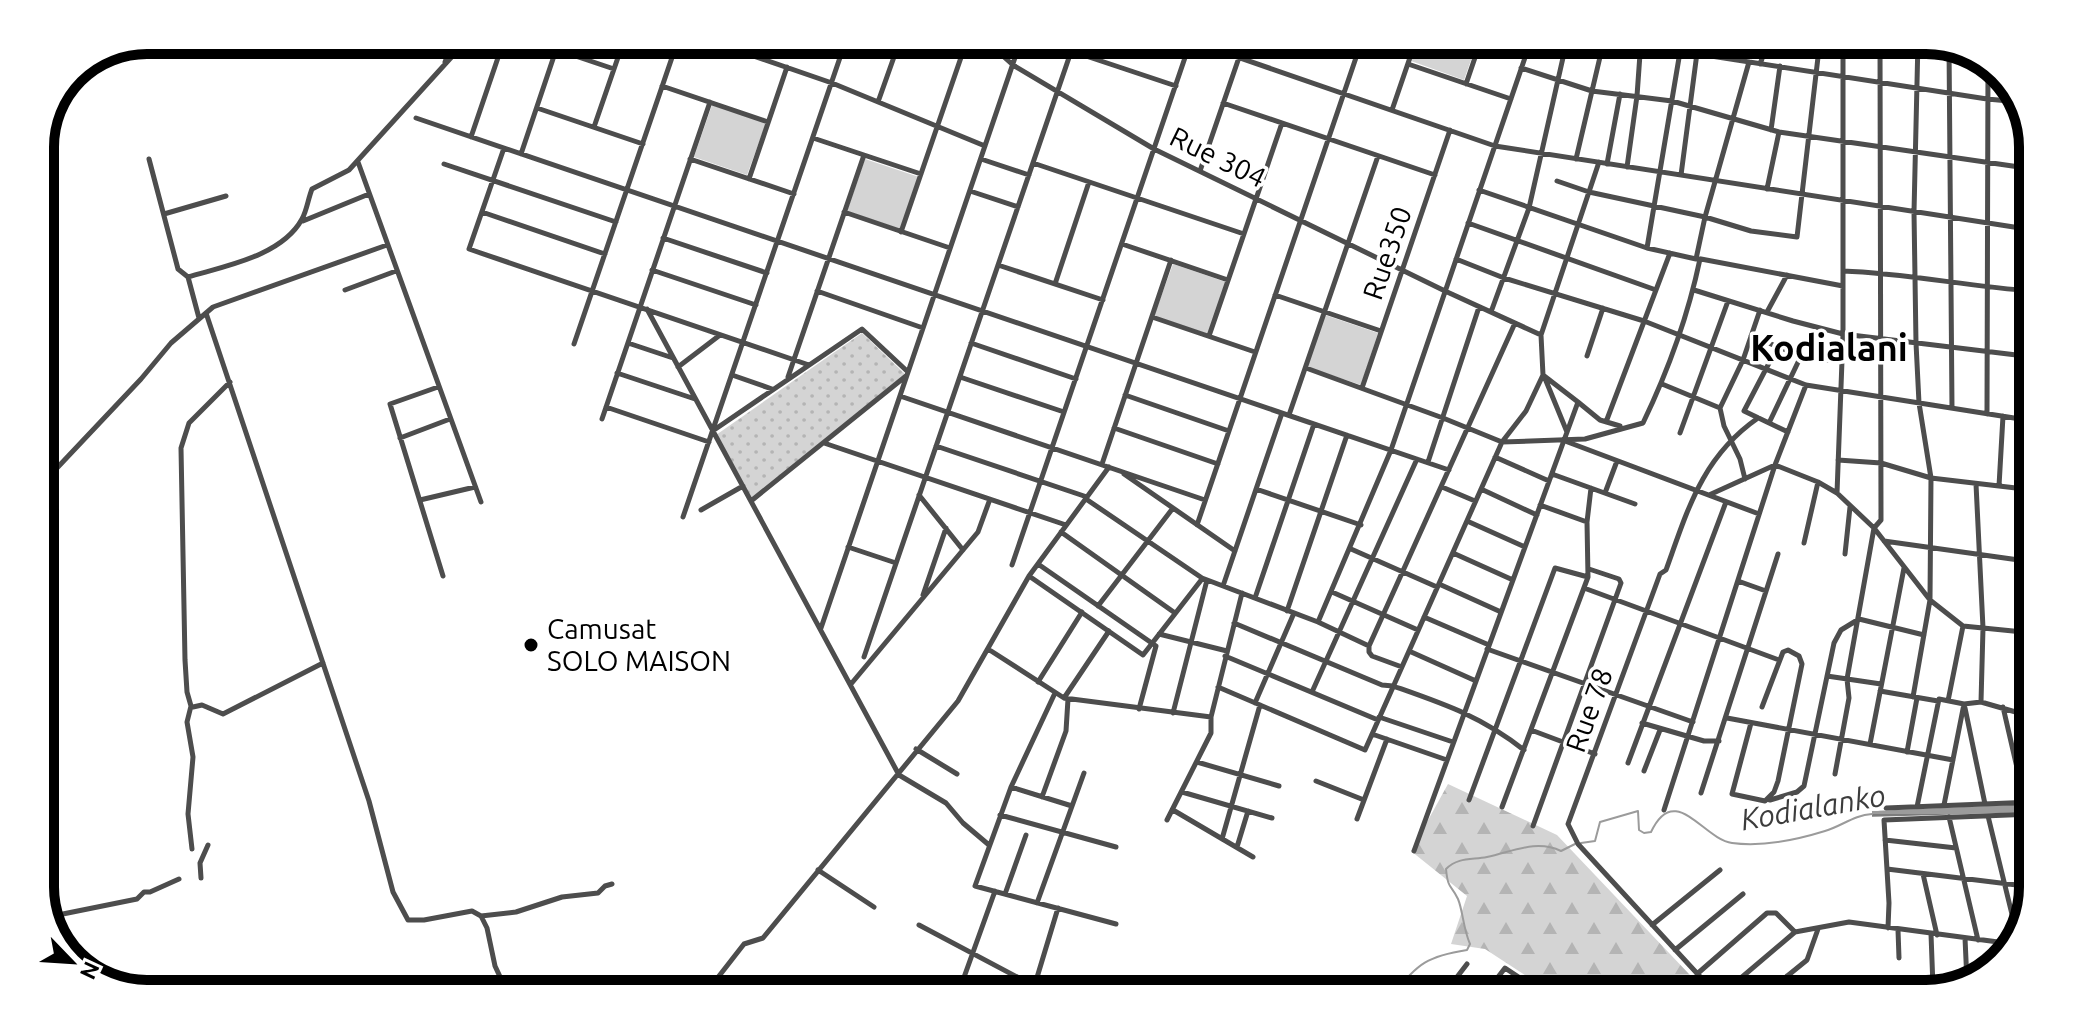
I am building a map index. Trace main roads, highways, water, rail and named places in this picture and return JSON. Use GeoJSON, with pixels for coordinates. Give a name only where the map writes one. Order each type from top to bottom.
{"type":"FeatureCollection","features":[{"type":"Feature","properties":{"kind":"waterway","name":"Kodialanko"},"geometry":{"type":"LineString","coordinates":[[1581,843],[1595,841],[1600,822],[1638,811],[1639,830],[1644,833],[1651,832],[1660,818],[1670,812],[1680,812],[1721,839],[1743,844],[1802,837],[1872,814]]}},
{"type":"Feature","properties":{"kind":"waterway","name":"Kodialanko"},"geometry":{"type":"LineString","coordinates":[[1406,980],[1433,958],[1467,950],[1470,944],[1460,904],[1450,886],[1446,869],[1460,861],[1524,848],[1542,846],[1561,851],[1575,844]]}},
{"type":"Feature","properties":{"kind":"place","name":"Camusat SOLO MAISON"},"geometry":{"type":"Point","coordinates":[531,645]}},
{"type":"Feature","properties":{"kind":"district","name":"Kodialani"},"geometry":{"type":"Point","coordinates":[1829,348]}}]}
